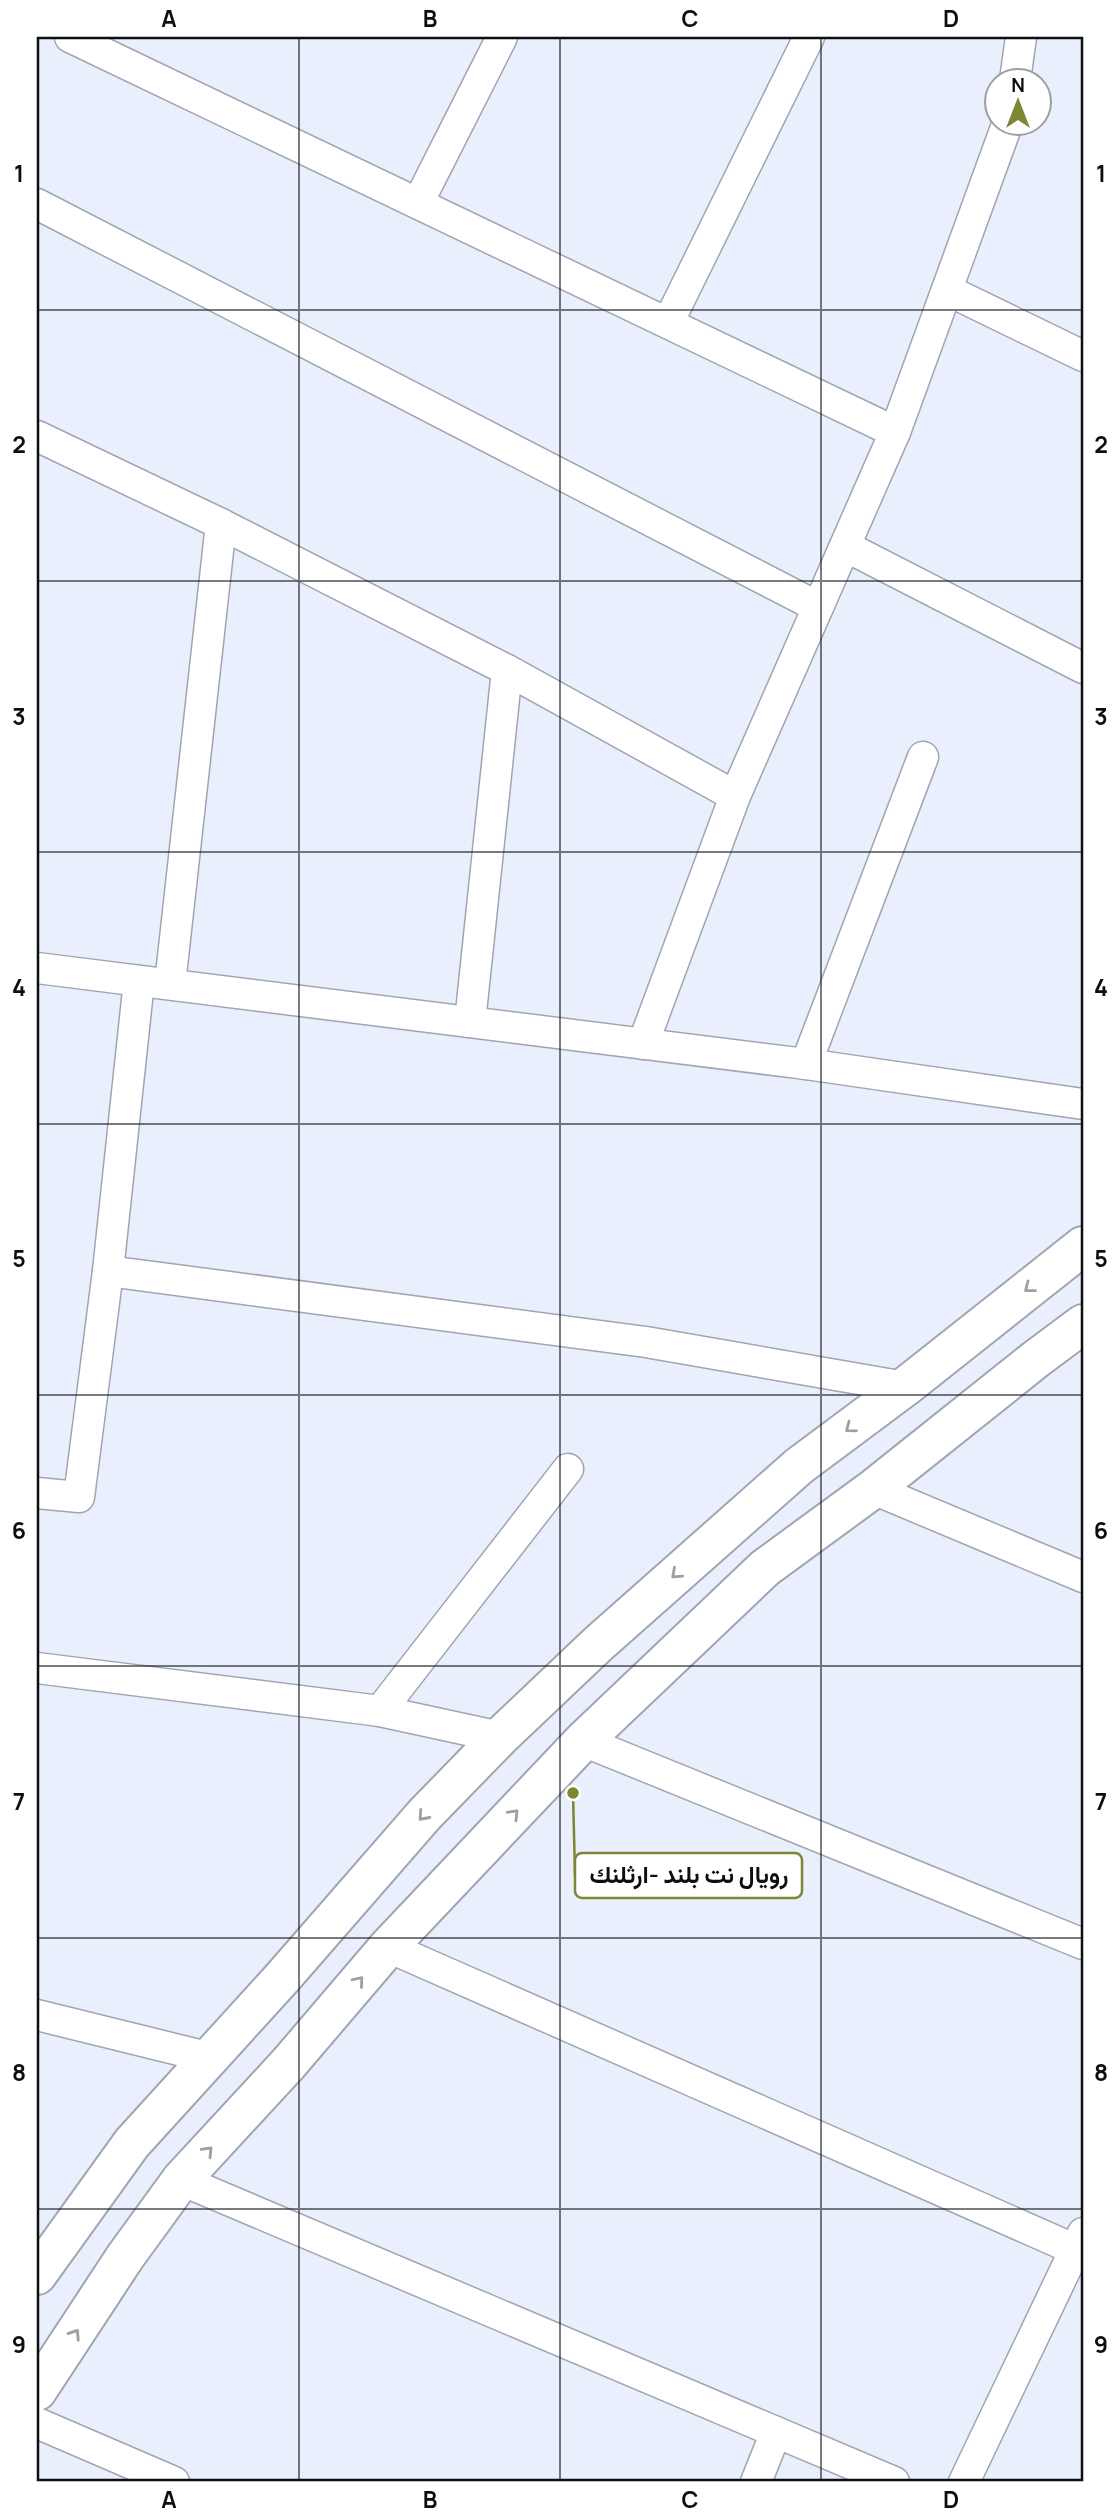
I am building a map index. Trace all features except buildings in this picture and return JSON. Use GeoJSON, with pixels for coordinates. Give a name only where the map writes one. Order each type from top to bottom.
{"type":"FeatureCollection","features":[{"type":"Feature","properties":{"kind":"main road"},"geometry":{"type":"LineString","coordinates":[[37,2274],[132,2143],[211,2058],[425,1814],[500,1737],[598,1644],[799,1466],[905,1387],[1083,1246]]}},
{"type":"Feature","properties":{"kind":"main road"},"geometry":{"type":"LineString","coordinates":[[993,1316],[1037,1359]]}},
{"type":"Feature","properties":{"kind":"main road"},"geometry":{"type":"LineString","coordinates":[[37,2391],[125,2257],[181,2180],[289,2063],[388,1947],[583,1741],[765,1568],[873,1489],[1083,1324]]}},
{"type":"Feature","properties":{"kind":"street"},"geometry":{"type":"LineString","coordinates":[[70,37],[895,432]]}},
{"type":"Feature","properties":{"kind":"street"},"geometry":{"type":"LineString","coordinates":[[418,203],[502,37]]}},
{"type":"Feature","properties":{"kind":"street"},"geometry":{"type":"LineString","coordinates":[[668,323],[808,37]]}},
{"type":"Feature","properties":{"kind":"street"},"geometry":{"type":"LineString","coordinates":[[1017,66],[1021,37]]}},
{"type":"Feature","properties":{"kind":"street"},"geometry":{"type":"LineString","coordinates":[[643,1044],[734,796],[895,432],[1002,136]]}},
{"type":"Feature","properties":{"kind":"street"},"geometry":{"type":"LineString","coordinates":[[37,204],[818,607]]}},
{"type":"Feature","properties":{"kind":"street"},"geometry":{"type":"LineString","coordinates":[[947,289],[1083,356]]}},
{"type":"Feature","properties":{"kind":"street"},"geometry":{"type":"LineString","coordinates":[[37,436],[221,524],[507,670],[734,796]]}},
{"type":"Feature","properties":{"kind":"street"},"geometry":{"type":"LineString","coordinates":[[170,984],[221,524]]}},
{"type":"Feature","properties":{"kind":"street"},"geometry":{"type":"LineString","coordinates":[[845,546],[1083,668]]}},
{"type":"Feature","properties":{"kind":"street"},"geometry":{"type":"LineString","coordinates":[[470,1022],[507,670]]}},
{"type":"Feature","properties":{"kind":"street"},"geometry":{"type":"LineString","coordinates":[[806,1063],[923,757]]}},
{"type":"Feature","properties":{"kind":"street"},"geometry":{"type":"LineString","coordinates":[[37,968],[806,1063],[1083,1104]]}},
{"type":"Feature","properties":{"kind":"street"},"geometry":{"type":"LineString","coordinates":[[37,1493],[79,1497],[108,1271],[139,981]]}},
{"type":"Feature","properties":{"kind":"street"},"geometry":{"type":"LineString","coordinates":[[108,1271],[646,1342],[905,1387]]}},
{"type":"Feature","properties":{"kind":"street"},"geometry":{"type":"LineString","coordinates":[[380,1712],[568,1469]]}},
{"type":"Feature","properties":{"kind":"street"},"geometry":{"type":"LineString","coordinates":[[873,1489],[1083,1577]]}},
{"type":"Feature","properties":{"kind":"street"},"geometry":{"type":"LineString","coordinates":[[37,1668],[380,1712],[500,1737]]}},
{"type":"Feature","properties":{"kind":"street"},"geometry":{"type":"LineString","coordinates":[[583,1741],[1083,1944]]}},
{"type":"Feature","properties":{"kind":"street"},"geometry":{"type":"LineString","coordinates":[[388,1947],[1079,2241],[964,2482]]}},
{"type":"Feature","properties":{"kind":"street"},"geometry":{"type":"LineString","coordinates":[[37,2015],[211,2058]]}},
{"type":"Feature","properties":{"kind":"street"},"geometry":{"type":"LineString","coordinates":[[181,2180],[894,2482]]}},
{"type":"Feature","properties":{"kind":"street"},"geometry":{"type":"LineString","coordinates":[[37,2423],[174,2482]]}},
{"type":"Feature","properties":{"kind":"street"},"geometry":{"type":"LineString","coordinates":[[756,2482],[776,2432]]}},
{"type":"Feature","properties":{"kind":"place","name":"رويال نت بلند -ارثلنك"},"geometry":{"type":"Point","coordinates":[573,1793]}}]}
